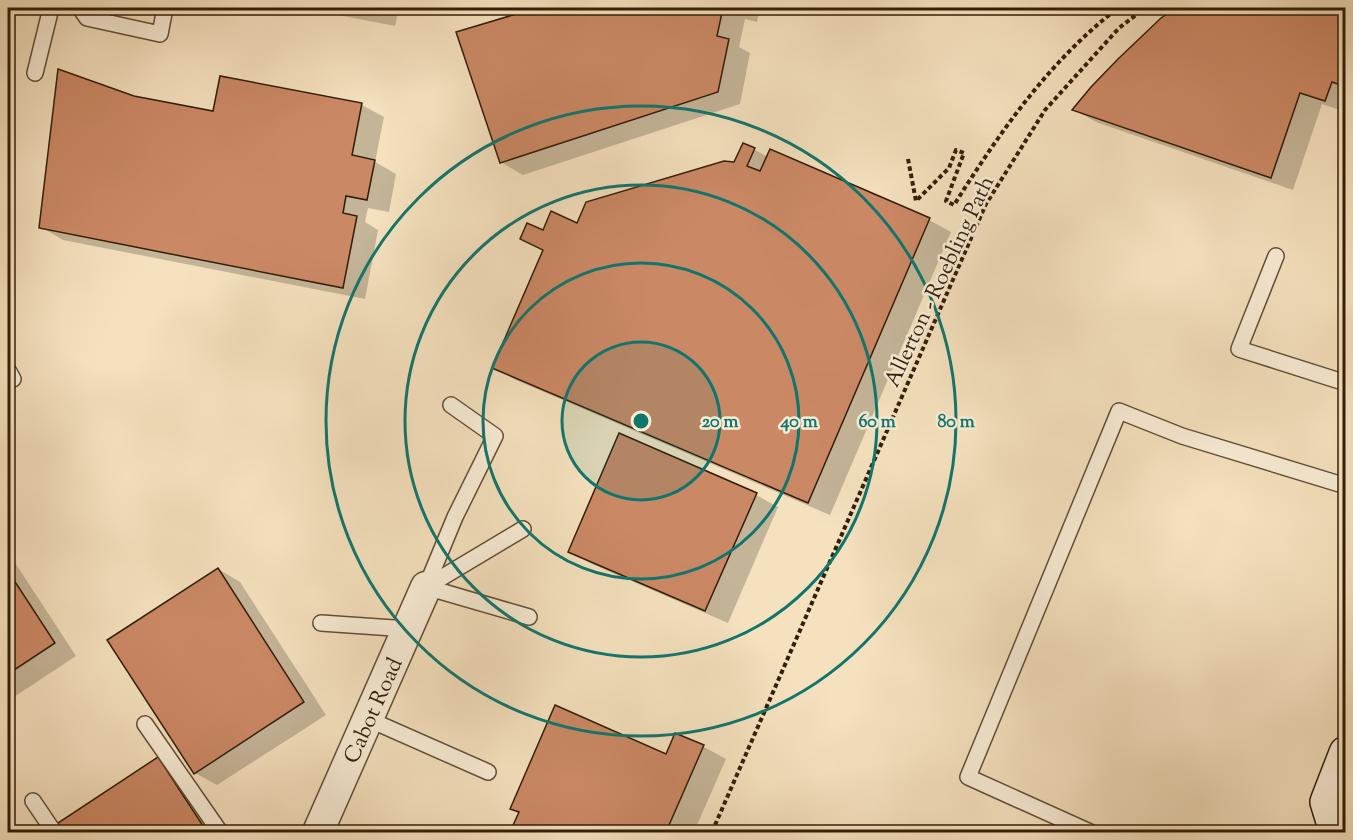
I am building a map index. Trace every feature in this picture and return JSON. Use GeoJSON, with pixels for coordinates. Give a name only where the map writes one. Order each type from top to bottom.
{"type":"FeatureCollection","features":[{"type":"Feature","properties":{"kind":"main road"},"geometry":{"type":"LineString","coordinates":[[1338,828],[1327,802],[1346,753]]}},
{"type":"Feature","properties":{"kind":"street","name":"Cabot Road"},"geometry":{"type":"LineString","coordinates":[[318,832],[426,587]]}},
{"type":"Feature","properties":{"kind":"lane"},"geometry":{"type":"LineString","coordinates":[[35,73],[51,8]]}},
{"type":"Feature","properties":{"kind":"lane"},"geometry":{"type":"LineString","coordinates":[[80,8],[87,18],[160,34],[165,8]]}},
{"type":"Feature","properties":{"kind":"lane"},"geometry":{"type":"LineString","coordinates":[[1276,256],[1239,349],[1346,383]]}},
{"type":"Feature","properties":{"kind":"lane"},"geometry":{"type":"LineString","coordinates":[[426,587],[456,517],[495,436],[451,405]]}},
{"type":"Feature","properties":{"kind":"lane"},"geometry":{"type":"LineString","coordinates":[[1090,832],[968,777],[1119,411],[1182,436],[1346,486]]}},
{"type":"Feature","properties":{"kind":"lane"},"geometry":{"type":"LineString","coordinates":[[426,587],[523,529]]}},
{"type":"Feature","properties":{"kind":"lane"},"geometry":{"type":"LineString","coordinates":[[426,587],[529,616]]}},
{"type":"Feature","properties":{"kind":"lane"},"geometry":{"type":"LineString","coordinates":[[321,623],[408,629]]}},
{"type":"Feature","properties":{"kind":"lane"},"geometry":{"type":"LineString","coordinates":[[368,719],[488,772]]}},
{"type":"Feature","properties":{"kind":"lane"},"geometry":{"type":"LineString","coordinates":[[145,724],[220,832]]}},
{"type":"Feature","properties":{"kind":"lane"},"geometry":{"type":"LineString","coordinates":[[33,801],[54,832]]}},
{"type":"Feature","properties":{"kind":"path"},"geometry":{"type":"LineString","coordinates":[[908,159],[916,201],[949,168],[956,150],[964,153],[946,201],[954,205],[983,159],[1038,83],[1091,28],[1118,8]]}},
{"type":"Feature","properties":{"kind":"path","name":"Allerton - Roebling Path"},"geometry":{"type":"LineString","coordinates":[[712,832],[986,204],[1045,110],[1119,28],[1145,8]]}},
{"type":"Feature","properties":{"kind":"building"},"geometry":{"type":"Polygon","coordinates":[[[338,8],[375,8],[373,14],[338,8]]]}},
{"type":"Feature","properties":{"kind":"building"},"geometry":{"type":"Polygon","coordinates":[[[522,8],[723,8],[717,36],[729,39],[718,92],[500,163],[456,32],[523,12],[522,8]]]}},
{"type":"Feature","properties":{"kind":"building"},"geometry":{"type":"Polygon","coordinates":[[[1176,8],[1346,8],[1346,87],[1332,82],[1325,101],[1300,93],[1271,178],[1072,110],[1118,59],[1161,18],[1176,8]]]}},
{"type":"Feature","properties":{"kind":"building"},"geometry":{"type":"Polygon","coordinates":[[[58,69],[134,96],[213,111],[220,76],[362,103],[352,155],[375,160],[367,200],[346,196],[343,213],[357,216],[343,288],[39,228],[58,69]]]}},
{"type":"Feature","properties":{"kind":"building"},"geometry":{"type":"Polygon","coordinates":[[[743,143],[755,148],[747,166],[760,171],[770,149],[930,218],[808,503],[492,368],[543,250],[520,239],[527,223],[543,230],[551,211],[577,223],[586,202],[724,161],[734,162],[743,143]]]}},
{"type":"Feature","properties":{"kind":"building"},"geometry":{"type":"Polygon","coordinates":[[[619,433],[757,493],[705,611],[568,552],[619,433]]]}},
{"type":"Feature","properties":{"kind":"building"},"geometry":{"type":"Polygon","coordinates":[[[218,568],[304,702],[194,774],[107,640],[218,568]]]}},
{"type":"Feature","properties":{"kind":"building"},"geometry":{"type":"Polygon","coordinates":[[[8,571],[55,643],[8,674],[8,571]]]}},
{"type":"Feature","properties":{"kind":"building"},"geometry":{"type":"Polygon","coordinates":[[[555,705],[666,754],[675,733],[704,745],[666,832],[510,832],[519,812],[510,809],[555,705]]]}},
{"type":"Feature","properties":{"kind":"building"},"geometry":{"type":"Polygon","coordinates":[[[158,757],[207,832],[60,832],[55,825],[158,757]]]}}]}
